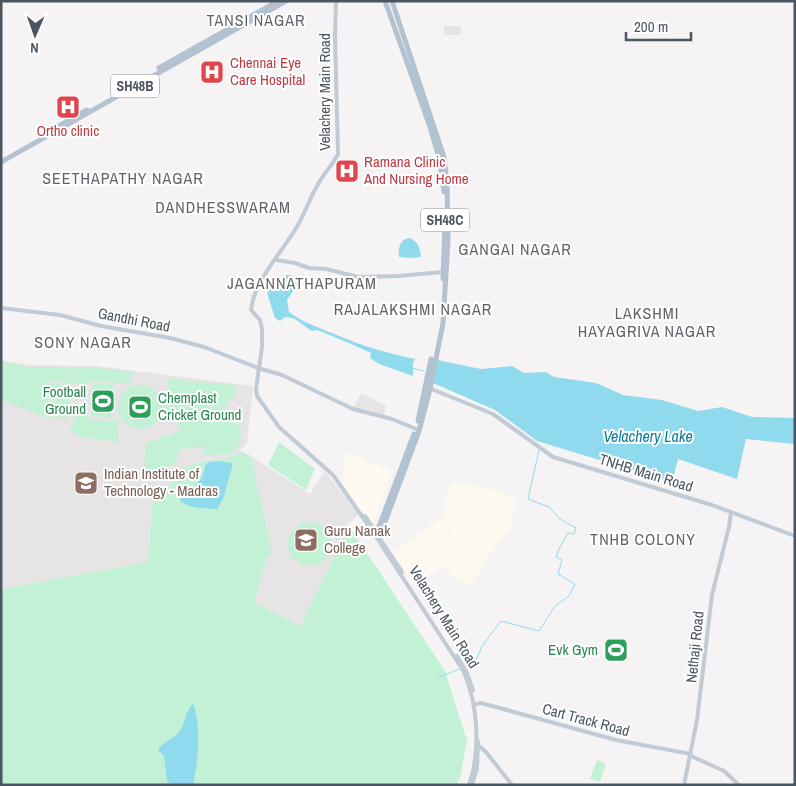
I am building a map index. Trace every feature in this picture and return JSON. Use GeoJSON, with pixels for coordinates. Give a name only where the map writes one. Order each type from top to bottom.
{"type":"FeatureCollection","features":[{"type":"Feature","properties":{"kind":"main road"},"geometry":{"type":"LineString","coordinates":[[199,46],[207,44],[280,1]]}},
{"type":"Feature","properties":{"kind":"main road","name":"SH48B"},"geometry":{"type":"LineString","coordinates":[[1,161],[280,1]]}},
{"type":"Feature","properties":{"kind":"main road","name":"SH48B"},"geometry":{"type":"LineString","coordinates":[[190,51],[286,1]]}},
{"type":"Feature","properties":{"kind":"main road","name":"SH48C"},"geometry":{"type":"LineString","coordinates":[[377,532],[416,429],[428,388],[440,321],[446,240],[443,172],[428,121],[383,1]]}},
{"type":"Feature","properties":{"kind":"main road"},"geometry":{"type":"LineString","coordinates":[[391,1],[429,117],[434,124]]}},
{"type":"Feature","properties":{"kind":"main road","name":"SH48C"},"geometry":{"type":"LineString","coordinates":[[377,532],[414,447],[428,388],[444,315],[446,240],[447,171],[434,124],[391,1]]}},
{"type":"Feature","properties":{"kind":"main road"},"geometry":{"type":"LineString","coordinates":[[377,532],[382,540]]}},
{"type":"Feature","properties":{"kind":"street","name":"Velachery Main Road"},"geometry":{"type":"LineString","coordinates":[[336,1],[338,154],[334,163],[320,181],[301,220],[258,285],[251,306],[251,310],[260,320],[262,329],[262,347],[256,395],[279,427],[333,475],[377,532],[464,672],[474,708],[477,744]]}},
{"type":"Feature","properties":{"kind":"street"},"geometry":{"type":"LineString","coordinates":[[276,260],[309,268],[373,277],[443,272]]}},
{"type":"Feature","properties":{"kind":"street","name":"Gandhi Road"},"geometry":{"type":"LineString","coordinates":[[1,308],[60,315],[101,326],[170,338],[214,351],[282,376],[353,410],[392,419],[416,429]]}},
{"type":"Feature","properties":{"kind":"street","name":"TNHB Main Road"},"geometry":{"type":"LineString","coordinates":[[428,388],[493,414],[553,457],[690,498],[795,536]]}},
{"type":"Feature","properties":{"kind":"street","name":"Nethaji Road"},"geometry":{"type":"LineString","coordinates":[[684,785],[700,699],[712,595],[731,513]]}},
{"type":"Feature","properties":{"kind":"street","name":"Velachery Main Road"},"geometry":{"type":"LineString","coordinates":[[382,540],[470,680],[476,704],[477,744],[471,785]]}},
{"type":"Feature","properties":{"kind":"street","name":"Cart Track Road"},"geometry":{"type":"LineString","coordinates":[[476,704],[480,703],[616,740],[691,755],[724,771],[739,785]]}},
{"type":"Feature","properties":{"kind":"street"},"geometry":{"type":"LineString","coordinates":[[477,744],[512,785]]}},
{"type":"Feature","properties":{"kind":"shaded area"},"geometry":{"type":"Polygon","coordinates":[[[444,26],[461,26],[461,35],[444,35],[444,26]]]}},
{"type":"Feature","properties":{"kind":"shaded area","name":"Indian Institute of Technology - Madras"},"geometry":{"type":"Polygon","coordinates":[[[1,360],[29,365],[97,366],[253,386],[247,443],[240,451],[229,458],[194,463],[176,473],[165,493],[153,494],[148,562],[1,589],[1,360]]]}},
{"type":"Feature","properties":{"kind":"shaded area"},"geometry":{"type":"Polygon","coordinates":[[[361,393],[386,406],[384,415],[353,409],[361,393]]]}},
{"type":"Feature","properties":{"kind":"shaded area"},"geometry":{"type":"Polygon","coordinates":[[[346,452],[392,471],[374,522],[367,518],[343,485],[346,452]]]}},
{"type":"Feature","properties":{"kind":"shaded area","name":"Guru Nanak College"},"geometry":{"type":"Polygon","coordinates":[[[251,456],[310,494],[325,471],[358,514],[346,526],[349,526],[300,626],[254,602],[268,555],[271,553],[251,456]]]}},
{"type":"Feature","properties":{"kind":"shaded area"},"geometry":{"type":"Polygon","coordinates":[[[452,482],[502,492],[516,499],[512,515],[513,525],[496,545],[470,587],[453,577],[446,565],[412,584],[410,582],[414,578],[446,558],[451,534],[443,515],[443,506],[452,482]]]}},
{"type":"Feature","properties":{"kind":"shaded area"},"geometry":{"type":"Polygon","coordinates":[[[443,517],[450,534],[445,558],[410,579],[393,552],[443,517]]]}},
{"type":"Feature","properties":{"kind":"green space"},"geometry":{"type":"Polygon","coordinates":[[[1,361],[29,367],[91,367],[133,372],[130,384],[91,381],[88,385],[50,381],[47,418],[1,400],[1,361]]]}},
{"type":"Feature","properties":{"kind":"green space"},"geometry":{"type":"Polygon","coordinates":[[[168,379],[237,385],[233,398],[227,402],[224,418],[242,427],[241,437],[236,449],[221,455],[204,455],[203,446],[179,450],[177,462],[155,474],[145,472],[146,443],[181,431],[175,418],[163,421],[168,379]]]}},
{"type":"Feature","properties":{"kind":"green space","name":"Football Ground"},"geometry":{"type":"Polygon","coordinates":[[[93,383],[114,385],[112,418],[91,416],[93,383]]]}},
{"type":"Feature","properties":{"kind":"green space"},"geometry":{"type":"Polygon","coordinates":[[[52,384],[71,385],[69,418],[50,417],[52,384]]]}},
{"type":"Feature","properties":{"kind":"green space","name":"Chemplast Cricket Ground"},"geometry":{"type":"Polygon","coordinates":[[[140,385],[152,389],[158,395],[162,407],[158,419],[152,425],[140,429],[128,425],[122,419],[118,407],[122,395],[128,389],[140,385]]]}},
{"type":"Feature","properties":{"kind":"green space"},"geometry":{"type":"Polygon","coordinates":[[[78,412],[87,414],[91,420],[117,420],[119,442],[80,437],[70,429],[78,412]]]}},
{"type":"Feature","properties":{"kind":"green space"},"geometry":{"type":"Polygon","coordinates":[[[279,442],[315,469],[306,490],[268,465],[279,442]]]}},
{"type":"Feature","properties":{"kind":"green space"},"geometry":{"type":"Polygon","coordinates":[[[240,451],[251,456],[272,553],[268,555],[254,602],[300,626],[349,526],[445,671],[467,741],[460,778],[456,785],[1,785],[1,589],[148,562],[153,494],[165,493],[176,473],[194,463],[229,458],[240,451]]]}},
{"type":"Feature","properties":{"kind":"green space"},"geometry":{"type":"Polygon","coordinates":[[[314,522],[326,528],[331,535],[331,553],[326,560],[319,565],[306,566],[294,560],[289,553],[288,540],[294,528],[301,523],[314,522]]]}},
{"type":"Feature","properties":{"kind":"green space"},"geometry":{"type":"Polygon","coordinates":[[[597,760],[606,764],[600,782],[590,779],[597,760]]]}},
{"type":"Feature","properties":{"kind":"water"},"geometry":{"type":"Polygon","coordinates":[[[410,238],[418,246],[421,257],[399,257],[400,244],[410,238]]]}},
{"type":"Feature","properties":{"kind":"water"},"geometry":{"type":"Polygon","coordinates":[[[286,275],[296,278],[297,285],[287,300],[289,312],[299,319],[352,341],[415,359],[413,363],[413,376],[379,364],[370,358],[371,353],[329,334],[316,330],[312,331],[293,318],[285,317],[280,321],[275,318],[267,293],[270,289],[277,289],[286,275]]]}},
{"type":"Feature","properties":{"kind":"water","name":"Velachery Lake"},"geometry":{"type":"Polygon","coordinates":[[[437,360],[481,369],[512,366],[524,373],[546,372],[554,377],[596,383],[623,395],[662,400],[698,411],[722,407],[752,417],[795,418],[795,444],[746,439],[737,479],[678,459],[672,482],[537,441],[495,410],[433,383],[437,360]]]}},
{"type":"Feature","properties":{"kind":"water"},"geometry":{"type":"Polygon","coordinates":[[[218,461],[232,463],[232,467],[223,499],[217,509],[193,507],[180,501],[183,489],[193,489],[202,477],[206,464],[218,461]]]}},
{"type":"Feature","properties":{"kind":"water"},"geometry":{"type":"Polygon","coordinates":[[[193,704],[198,722],[198,755],[193,785],[172,785],[167,781],[164,756],[158,750],[179,732],[193,704]]]}},
{"type":"Feature","properties":{"kind":"waterway"},"geometry":{"type":"LineString","coordinates":[[326,333],[345,341]]}},
{"type":"Feature","properties":{"kind":"waterway"},"geometry":{"type":"LineString","coordinates":[[412,368],[423,371]]}},
{"type":"Feature","properties":{"kind":"waterway"},"geometry":{"type":"LineString","coordinates":[[465,663],[477,658],[482,646],[501,621],[539,631],[555,606],[569,596],[575,584],[558,574],[562,560],[556,557],[568,533],[574,534],[576,528],[560,519],[549,507],[528,499],[539,450]]}},
{"type":"Feature","properties":{"kind":"waterway"},"geometry":{"type":"LineString","coordinates":[[438,678],[459,669]]}},
{"type":"Feature","properties":{"kind":"place","name":"Chennai Eye Care Hospital"},"geometry":{"type":"Point","coordinates":[212,72]}},
{"type":"Feature","properties":{"kind":"place","name":"Ortho clinic"},"geometry":{"type":"Point","coordinates":[68,107]}},
{"type":"Feature","properties":{"kind":"place","name":"Ramana Clinic And Nursing Home"},"geometry":{"type":"Point","coordinates":[347,171]}},
{"type":"Feature","properties":{"kind":"place","name":"Football Ground"},"geometry":{"type":"Point","coordinates":[103,401]}},
{"type":"Feature","properties":{"kind":"place","name":"Chemplast Cricket Ground"},"geometry":{"type":"Point","coordinates":[140,407]}},
{"type":"Feature","properties":{"kind":"place","name":"Indian Institute of Technology - Madras"},"geometry":{"type":"Point","coordinates":[86,483]}},
{"type":"Feature","properties":{"kind":"place","name":"Guru Nanak College"},"geometry":{"type":"Point","coordinates":[306,540]}},
{"type":"Feature","properties":{"kind":"place","name":"Evk Gym"},"geometry":{"type":"Point","coordinates":[616,650]}},
{"type":"Feature","properties":{"kind":"district","name":"TANSI NAGAR"},"geometry":{"type":"Point","coordinates":[256,20]}},
{"type":"Feature","properties":{"kind":"district","name":"SEETHAPATHY NAGAR"},"geometry":{"type":"Point","coordinates":[123,178]}},
{"type":"Feature","properties":{"kind":"district","name":"DANDHESSWARAM"},"geometry":{"type":"Point","coordinates":[223,207]}},
{"type":"Feature","properties":{"kind":"district","name":"GANGAI NAGAR"},"geometry":{"type":"Point","coordinates":[515,249]}},
{"type":"Feature","properties":{"kind":"district","name":"JAGANNATHAPURAM"},"geometry":{"type":"Point","coordinates":[302,283]}},
{"type":"Feature","properties":{"kind":"district","name":"RAJALAKSHMI NAGAR"},"geometry":{"type":"Point","coordinates":[413,309]}},
{"type":"Feature","properties":{"kind":"district","name":"LAKSHMI HAYAGRIVA NAGAR"},"geometry":{"type":"Point","coordinates":[647,322]}},
{"type":"Feature","properties":{"kind":"district","name":"SONY NAGAR"},"geometry":{"type":"Point","coordinates":[83,342]}},
{"type":"Feature","properties":{"kind":"district","name":"TNHB COLONY"},"geometry":{"type":"Point","coordinates":[643,539]}}]}
